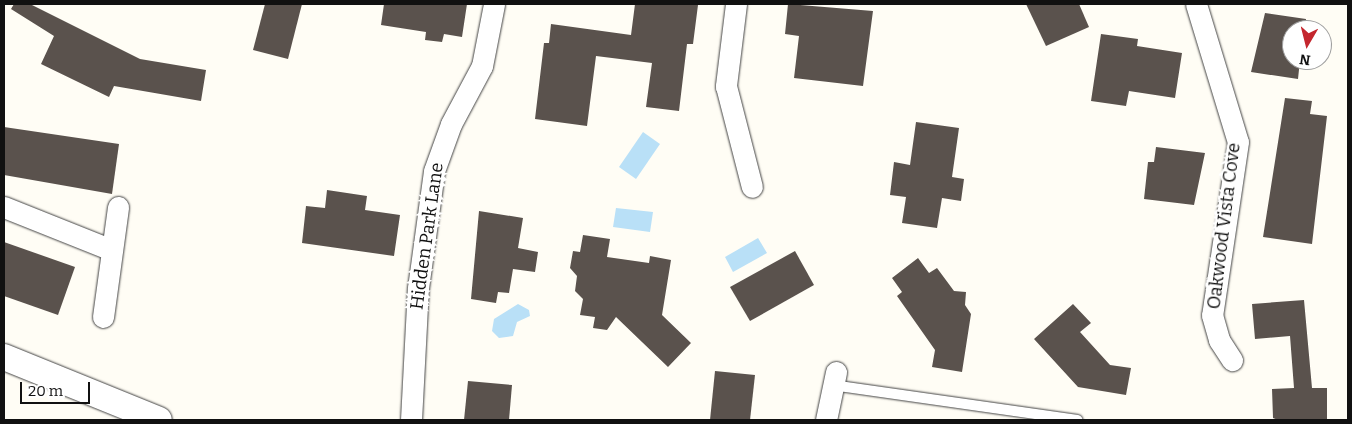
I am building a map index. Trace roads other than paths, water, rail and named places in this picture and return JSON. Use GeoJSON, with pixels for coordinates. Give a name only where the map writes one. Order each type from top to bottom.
{"type":"FeatureCollection","features":[{"type":"Feature","properties":{"kind":"street","name":"Hidden Park Lane"},"geometry":{"type":"LineString","coordinates":[[411,420],[418,288],[434,171],[450,124],[482,66],[494,4]]}},
{"type":"Feature","properties":{"kind":"street"},"geometry":{"type":"LineString","coordinates":[[736,4],[726,86],[752,188]]}},
{"type":"Feature","properties":{"kind":"street","name":"Oakwood Vista Cove"},"geometry":{"type":"LineString","coordinates":[[1196,4],[1238,142],[1212,314],[1219,340],[1232,360]]}},
{"type":"Feature","properties":{"kind":"street"},"geometry":{"type":"LineString","coordinates":[[4,207],[112,250]]}},
{"type":"Feature","properties":{"kind":"street"},"geometry":{"type":"LineString","coordinates":[[103,317],[118,207]]}},
{"type":"Feature","properties":{"kind":"street"},"geometry":{"type":"LineString","coordinates":[[4,357],[159,420]]}},
{"type":"Feature","properties":{"kind":"street"},"geometry":{"type":"LineString","coordinates":[[826,420],[833,378]]}},
{"type":"Feature","properties":{"kind":"lane"},"geometry":{"type":"LineString","coordinates":[[833,378],[1078,420]]}},
{"type":"Feature","properties":{"kind":"water"},"geometry":{"type":"Polygon","coordinates":[[[643,132],[660,144],[636,179],[619,167],[643,132]]]}},
{"type":"Feature","properties":{"kind":"water"},"geometry":{"type":"Polygon","coordinates":[[[616,208],[653,212],[650,232],[613,227],[616,208]]]}},
{"type":"Feature","properties":{"kind":"water"},"geometry":{"type":"Polygon","coordinates":[[[758,238],[767,253],[733,272],[725,257],[758,238]]]}},
{"type":"Feature","properties":{"kind":"water"},"geometry":{"type":"Polygon","coordinates":[[[518,304],[529,310],[530,316],[517,322],[513,336],[499,338],[492,331],[494,319],[518,304]]]}}]}
